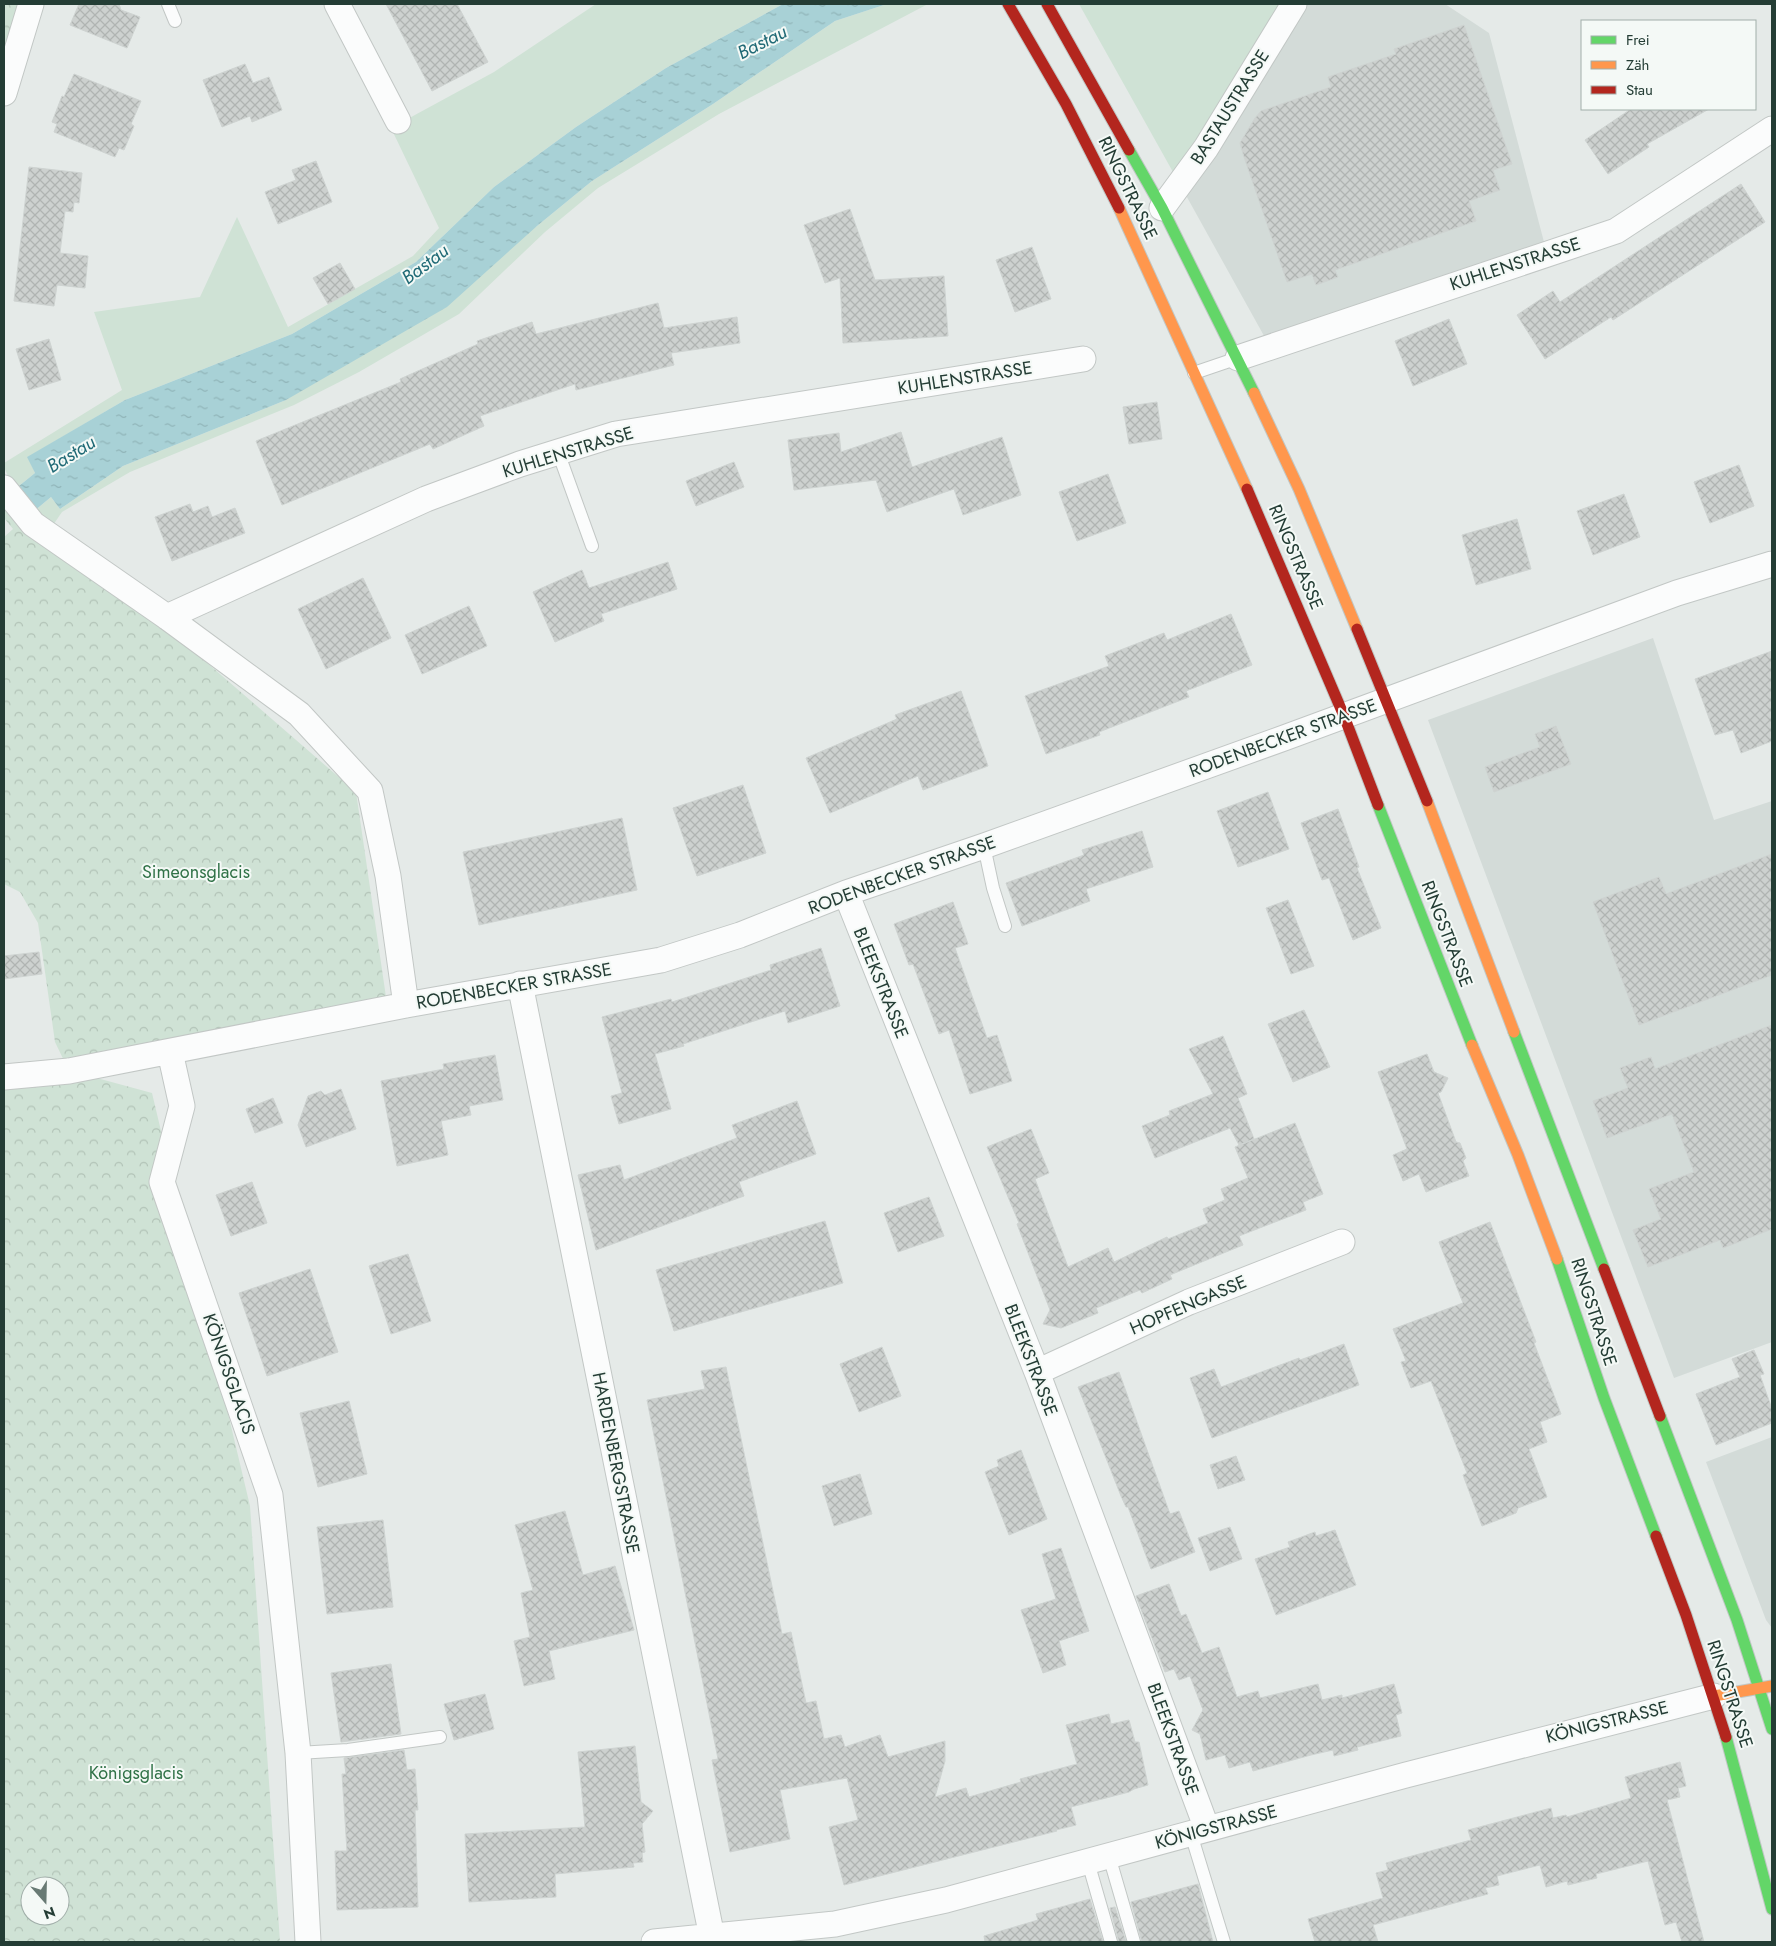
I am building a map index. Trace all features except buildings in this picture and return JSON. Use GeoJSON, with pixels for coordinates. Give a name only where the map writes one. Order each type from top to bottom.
{"type":"FeatureCollection","features":[{"type":"Feature","properties":{"kind":"main road","name":"RINGSTRASSE"},"geometry":{"type":"LineString","coordinates":[[1008,4],[1096,161],[1286,578],[1344,716],[1456,1007],[1518,1155],[1552,1243],[1604,1398],[1686,1615],[1714,1696],[1772,1909]]}},
{"type":"Feature","properties":{"kind":"main road","name":"RINGSTRASSE"},"geometry":{"type":"LineString","coordinates":[[1047,4],[1162,208],[1238,358],[1299,489],[1388,700],[1737,1620],[1772,1729]]}},
{"type":"Feature","properties":{"kind":"main road","name":"KÖNIGSTRASSE"},"geometry":{"type":"LineString","coordinates":[[1714,1696],[1772,1686]]}},
{"type":"Feature","properties":{"kind":"street"},"geometry":{"type":"LineString","coordinates":[[4,93],[31,4]]}},
{"type":"Feature","properties":{"kind":"street"},"geometry":{"type":"LineString","coordinates":[[337,4],[398,121]]}},
{"type":"Feature","properties":{"kind":"street","name":"BASTAUSTRASSE"},"geometry":{"type":"LineString","coordinates":[[1162,208],[1206,148],[1294,4]]}},
{"type":"Feature","properties":{"kind":"street","name":"KUHLENSTRASSE"},"geometry":{"type":"LineString","coordinates":[[1238,358],[1616,231],[1772,129]]}},
{"type":"Feature","properties":{"kind":"street","name":"KUHLENSTRASSE"},"geometry":{"type":"LineString","coordinates":[[166,617],[426,499],[558,452],[616,434],[1083,359]]}},
{"type":"Feature","properties":{"kind":"street"},"geometry":{"type":"LineString","coordinates":[[4,488],[33,524],[300,714],[370,791],[388,876],[406,1005]]}},
{"type":"Feature","properties":{"kind":"street","name":"RODENBECKER STRASSE"},"geometry":{"type":"LineString","coordinates":[[4,1077],[70,1071],[406,1005],[661,960],[740,935],[846,893],[984,846],[1677,593],[1772,564]]}},
{"type":"Feature","properties":{"kind":"street","name":"BLEEKSTRASSE"},"geometry":{"type":"LineString","coordinates":[[846,893],[1037,1372],[1199,1832]]}},
{"type":"Feature","properties":{"kind":"street","name":"HARDENBERGSTRASSE"},"geometry":{"type":"LineString","coordinates":[[520,984],[712,1939]]}},
{"type":"Feature","properties":{"kind":"street","name":"KÖNIGSGLACIS"},"geometry":{"type":"LineString","coordinates":[[170,1052],[182,1106],[162,1182],[270,1495],[298,1754],[308,1942]]}},
{"type":"Feature","properties":{"kind":"street","name":"HOPFENGASSE"},"geometry":{"type":"LineString","coordinates":[[1037,1372],[1189,1302],[1342,1242]]}},
{"type":"Feature","properties":{"kind":"street","name":"KÖNIGSTRASSE"},"geometry":{"type":"LineString","coordinates":[[654,1942],[712,1939],[836,1924],[946,1900],[1444,1765],[1714,1696]]}},
{"type":"Feature","properties":{"kind":"lane"},"geometry":{"type":"LineString","coordinates":[[168,4],[175,21]]}},
{"type":"Feature","properties":{"kind":"lane"},"geometry":{"type":"LineString","coordinates":[[1194,373],[1238,358]]}},
{"type":"Feature","properties":{"kind":"lane"},"geometry":{"type":"LineString","coordinates":[[558,452],[592,546]]}},
{"type":"Feature","properties":{"kind":"lane"},"geometry":{"type":"LineString","coordinates":[[984,846],[993,888],[1005,926]]}},
{"type":"Feature","properties":{"kind":"lane"},"geometry":{"type":"LineString","coordinates":[[298,1754],[348,1750],[440,1738]]}},
{"type":"Feature","properties":{"kind":"lane"},"geometry":{"type":"LineString","coordinates":[[1199,1832],[1224,1942]]}},
{"type":"Feature","properties":{"kind":"lane"},"geometry":{"type":"LineString","coordinates":[[1099,1859],[1111,1942]]}},
{"type":"Feature","properties":{"kind":"lane"},"geometry":{"type":"LineString","coordinates":[[1099,1859],[1134,1942]]}},
{"type":"Feature","properties":{"kind":"shaded area"},"geometry":{"type":"Polygon","coordinates":[[[1285,4],[1445,4],[1489,33],[1549,261],[1273,352],[1178,181],[1285,4]]]}},
{"type":"Feature","properties":{"kind":"shaded area"},"geometry":{"type":"Polygon","coordinates":[[[1653,638],[1714,820],[1772,801],[1772,1342],[1674,1378],[1428,720],[1653,638]]]}},
{"type":"Feature","properties":{"kind":"shaded area"},"geometry":{"type":"Polygon","coordinates":[[[1772,1437],[1772,1628],[1766,1620],[1706,1462],[1772,1437]]]}},
{"type":"Feature","properties":{"kind":"green space"},"geometry":{"type":"Polygon","coordinates":[[[4,4],[31,4],[4,93],[4,4]]]}},
{"type":"Feature","properties":{"kind":"green space"},"geometry":{"type":"Polygon","coordinates":[[[596,4],[783,4],[666,68],[576,127],[494,187],[416,262],[292,334],[125,400],[28,457],[35,473],[14,490],[4,463],[122,390],[94,312],[200,297],[237,217],[288,327],[413,256],[439,228],[391,128],[494,72],[596,4]]]}},
{"type":"Feature","properties":{"kind":"green space"},"geometry":{"type":"Polygon","coordinates":[[[887,4],[928,4],[719,114],[598,188],[545,232],[459,314],[359,372],[294,405],[130,472],[62,512],[51,528],[33,512],[51,497],[60,509],[123,466],[286,400],[537,226],[592,181],[713,104],[835,21],[887,4]]]}},
{"type":"Feature","properties":{"kind":"green space"},"geometry":{"type":"Polygon","coordinates":[[[1079,4],[1285,4],[1178,181],[1079,4]]]}},
{"type":"Feature","properties":{"kind":"green space"},"geometry":{"type":"Polygon","coordinates":[[[4,487],[356,792],[386,997],[71,1071],[152,1093],[250,1506],[280,1942],[4,1942],[4,1079],[69,1071],[55,1042],[38,923],[20,892],[4,884],[4,537],[13,529],[4,518],[4,487]]]}},
{"type":"Feature","properties":{"kind":"water","name":"Bastau"},"geometry":{"type":"Polygon","coordinates":[[[783,4],[887,4],[835,21],[713,104],[592,181],[537,226],[447,307],[286,400],[123,466],[60,509],[51,497],[33,512],[14,490],[35,473],[27,457],[125,400],[292,334],[416,262],[494,187],[576,127],[666,68],[783,4]]]}},
{"type":"Feature","properties":{"kind":"traffic: fast"},"geometry":{"type":"LineString","coordinates":[[1129,150],[1162,208],[1254,393]]}},
{"type":"Feature","properties":{"kind":"traffic: fast"},"geometry":{"type":"LineString","coordinates":[[1378,805],[1472,1045]]}},
{"type":"Feature","properties":{"kind":"traffic: fast"},"geometry":{"type":"LineString","coordinates":[[1514,1032],[1604,1269]]}},
{"type":"Feature","properties":{"kind":"traffic: fast"},"geometry":{"type":"LineString","coordinates":[[1557,1259],[1604,1398],[1656,1536]]}},
{"type":"Feature","properties":{"kind":"traffic: fast"},"geometry":{"type":"LineString","coordinates":[[1660,1416],[1737,1620],[1772,1729]]}},
{"type":"Feature","properties":{"kind":"traffic: fast"},"geometry":{"type":"LineString","coordinates":[[1726,1737],[1772,1909]]}},
{"type":"Feature","properties":{"kind":"traffic: slow"},"geometry":{"type":"LineString","coordinates":[[1119,208],[1247,489]]}},
{"type":"Feature","properties":{"kind":"traffic: slow"},"geometry":{"type":"LineString","coordinates":[[1254,393],[1299,489],[1357,629]]}},
{"type":"Feature","properties":{"kind":"traffic: slow"},"geometry":{"type":"LineString","coordinates":[[1427,801],[1514,1032]]}},
{"type":"Feature","properties":{"kind":"traffic: slow"},"geometry":{"type":"LineString","coordinates":[[1472,1045],[1518,1155],[1557,1259]]}},
{"type":"Feature","properties":{"kind":"traffic: slow"},"geometry":{"type":"LineString","coordinates":[[1714,1696],[1772,1686]]}},
{"type":"Feature","properties":{"kind":"traffic: jam"},"geometry":{"type":"LineString","coordinates":[[1008,4],[1066,104],[1119,208]]}},
{"type":"Feature","properties":{"kind":"traffic: jam"},"geometry":{"type":"LineString","coordinates":[[1047,4],[1129,150]]}},
{"type":"Feature","properties":{"kind":"traffic: jam"},"geometry":{"type":"LineString","coordinates":[[1247,489],[1344,716],[1378,805]]}},
{"type":"Feature","properties":{"kind":"traffic: jam"},"geometry":{"type":"LineString","coordinates":[[1357,629],[1427,801]]}},
{"type":"Feature","properties":{"kind":"traffic: jam"},"geometry":{"type":"LineString","coordinates":[[1604,1269],[1660,1416]]}},
{"type":"Feature","properties":{"kind":"traffic: jam"},"geometry":{"type":"LineString","coordinates":[[1656,1536],[1686,1615],[1726,1737]]}},
{"type":"Feature","properties":{"kind":"park label","name":"Simeonsglacis"},"geometry":{"type":"Point","coordinates":[196,872]}},
{"type":"Feature","properties":{"kind":"park label","name":"Königsglacis"},"geometry":{"type":"Point","coordinates":[136,1773]}}]}
